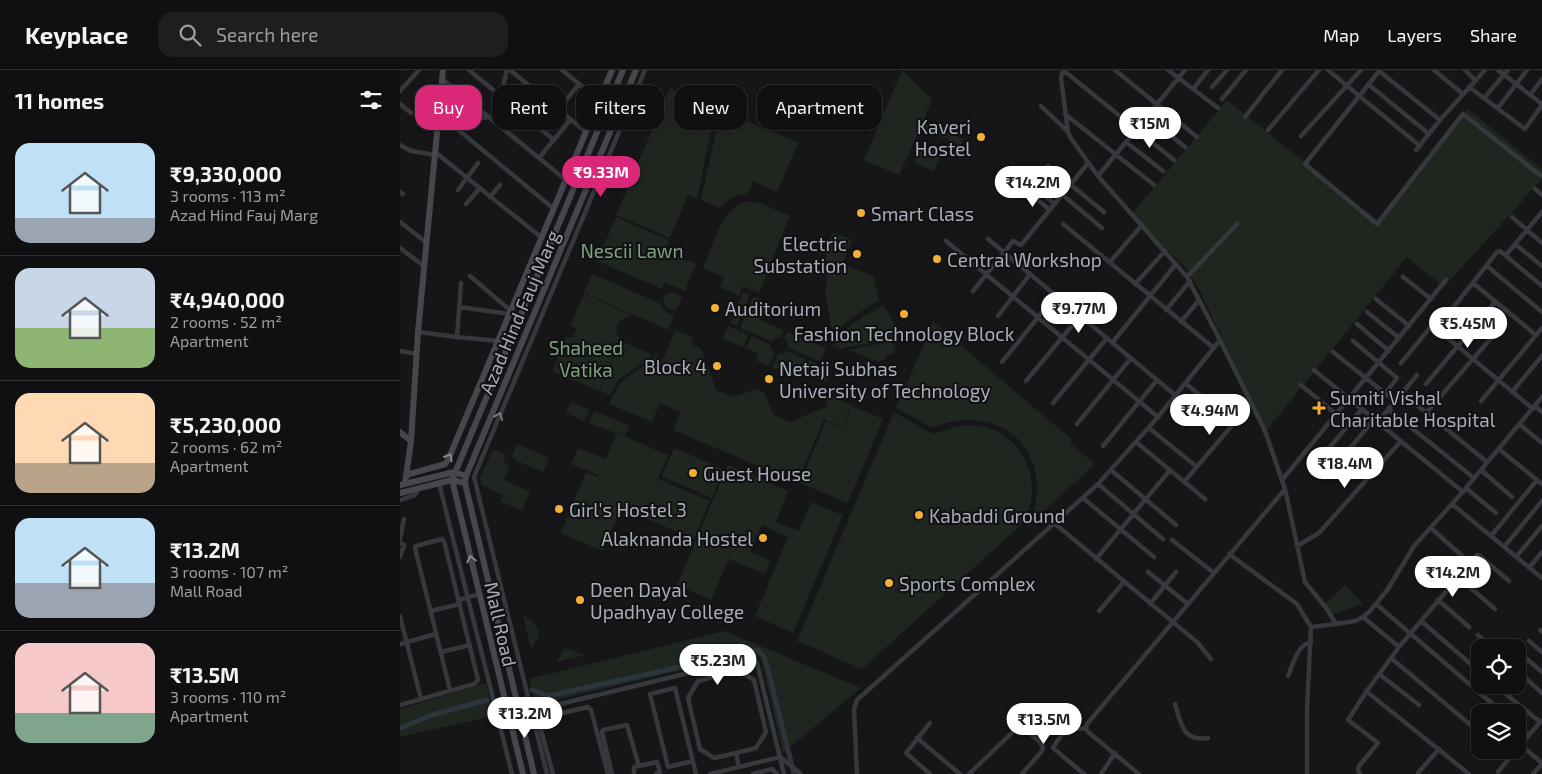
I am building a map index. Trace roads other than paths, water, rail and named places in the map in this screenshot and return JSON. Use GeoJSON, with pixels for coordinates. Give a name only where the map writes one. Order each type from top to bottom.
{"type":"FeatureCollection","features":[{"type":"Feature","properties":{"kind":"main road"},"geometry":{"type":"LineString","coordinates":[[606,85],[611,70]]}},
{"type":"Feature","properties":{"kind":"main road","name":"Azad Hind Fauj Marg"},"geometry":{"type":"LineString","coordinates":[[452,480],[623,70]]}},
{"type":"Feature","properties":{"kind":"main road","name":"Azad Hind Fauj Marg"},"geometry":{"type":"LineString","coordinates":[[465,484],[466,476],[636,70]]}},
{"type":"Feature","properties":{"kind":"main road"},"geometry":{"type":"LineString","coordinates":[[608,80],[617,84]]}},
{"type":"Feature","properties":{"kind":"main road"},"geometry":{"type":"LineString","coordinates":[[437,130],[418,332],[411,441],[403,476],[403,485],[454,472],[466,476]]}},
{"type":"Feature","properties":{"kind":"main road"},"geometry":{"type":"LineString","coordinates":[[403,476],[445,464],[448,460],[586,132]]}},
{"type":"Feature","properties":{"kind":"main road"},"geometry":{"type":"LineString","coordinates":[[400,432],[411,441]]}},
{"type":"Feature","properties":{"kind":"main road"},"geometry":{"type":"LineString","coordinates":[[400,492],[452,480],[465,484]]}},
{"type":"Feature","properties":{"kind":"main road","name":"Mall Road"},"geometry":{"type":"LineString","coordinates":[[452,480],[523,774]]}},
{"type":"Feature","properties":{"kind":"main road","name":"Mall Road"},"geometry":{"type":"LineString","coordinates":[[465,484],[534,774]]}},
{"type":"Feature","properties":{"kind":"street"},"geometry":{"type":"LineString","coordinates":[[400,91],[418,70]]}},
{"type":"Feature","properties":{"kind":"street"},"geometry":{"type":"LineString","coordinates":[[469,70],[492,90]]}},
{"type":"Feature","properties":{"kind":"street"},"geometry":{"type":"LineString","coordinates":[[504,85],[508,70],[527,85]]}},
{"type":"Feature","properties":{"kind":"street"},"geometry":{"type":"LineString","coordinates":[[562,70],[579,84],[566,100]]}},
{"type":"Feature","properties":{"kind":"street"},"geometry":{"type":"LineString","coordinates":[[547,774],[474,477],[539,318],[645,70]]}},
{"type":"Feature","properties":{"kind":"street"},"geometry":{"type":"LineString","coordinates":[[1115,70],[1197,137]]}},
{"type":"Feature","properties":{"kind":"street"},"geometry":{"type":"LineString","coordinates":[[1168,70],[1218,108]]}},
{"type":"Feature","properties":{"kind":"street"},"geometry":{"type":"LineString","coordinates":[[1098,176],[1185,70]]}},
{"type":"Feature","properties":{"kind":"street"},"geometry":{"type":"LineString","coordinates":[[1192,89],[1208,70]]}},
{"type":"Feature","properties":{"kind":"street"},"geometry":{"type":"LineString","coordinates":[[1212,88],[1227,70]]}},
{"type":"Feature","properties":{"kind":"street"},"geometry":{"type":"LineString","coordinates":[[1222,99],[1246,70]]}},
{"type":"Feature","properties":{"kind":"street"},"geometry":{"type":"LineString","coordinates":[[1245,117],[1282,70]]}},
{"type":"Feature","properties":{"kind":"street"},"geometry":{"type":"LineString","coordinates":[[1268,130],[1319,70]]}},
{"type":"Feature","properties":{"kind":"street"},"geometry":{"type":"LineString","coordinates":[[1328,70],[1418,148],[1440,120],[1485,70]]}},
{"type":"Feature","properties":{"kind":"street"},"geometry":{"type":"LineString","coordinates":[[1302,136],[1360,70]]}},
{"type":"Feature","properties":{"kind":"street"},"geometry":{"type":"LineString","coordinates":[[1434,70],[1463,94]]}},
{"type":"Feature","properties":{"kind":"street"},"geometry":{"type":"LineString","coordinates":[[1465,70],[1476,80]]}},
{"type":"Feature","properties":{"kind":"street"},"geometry":{"type":"LineString","coordinates":[[1469,87],[1525,129],[1542,105],[1498,70]]}},
{"type":"Feature","properties":{"kind":"street"},"geometry":{"type":"LineString","coordinates":[[1484,98],[1508,70]]}},
{"type":"Feature","properties":{"kind":"street"},"geometry":{"type":"LineString","coordinates":[[1498,108],[1528,70]]}},
{"type":"Feature","properties":{"kind":"street"},"geometry":{"type":"LineString","coordinates":[[1440,120],[1379,71],[1305,164],[1377,224],[1464,114],[1540,175]]}},
{"type":"Feature","properties":{"kind":"street"},"geometry":{"type":"LineString","coordinates":[[1068,132],[1061,78],[1063,72],[1174,160]]}},
{"type":"Feature","properties":{"kind":"street"},"geometry":{"type":"LineString","coordinates":[[441,73],[490,117]]}},
{"type":"Feature","properties":{"kind":"street"},"geometry":{"type":"LineString","coordinates":[[1530,95],[1542,79]]}},
{"type":"Feature","properties":{"kind":"street"},"geometry":{"type":"LineString","coordinates":[[1368,84],[1429,134]]}},
{"type":"Feature","properties":{"kind":"street"},"geometry":{"type":"LineString","coordinates":[[400,104],[411,113]]}},
{"type":"Feature","properties":{"kind":"street"},"geometry":{"type":"LineString","coordinates":[[1041,106],[1068,132],[1098,176],[1189,279],[1265,431],[1285,489],[1305,582],[1327,609],[1336,624]]}},
{"type":"Feature","properties":{"kind":"street"},"geometry":{"type":"LineString","coordinates":[[1065,114],[1154,185]]}},
{"type":"Feature","properties":{"kind":"street"},"geometry":{"type":"LineString","coordinates":[[1147,116],[1185,147]]}},
{"type":"Feature","properties":{"kind":"street"},"geometry":{"type":"LineString","coordinates":[[482,118],[490,117]]}},
{"type":"Feature","properties":{"kind":"street"},"geometry":{"type":"LineString","coordinates":[[566,117],[586,132]]}},
{"type":"Feature","properties":{"kind":"street"},"geometry":{"type":"LineString","coordinates":[[539,158],[570,120]]}},
{"type":"Feature","properties":{"kind":"street"},"geometry":{"type":"LineString","coordinates":[[458,130],[554,209]]}},
{"type":"Feature","properties":{"kind":"street"},"geometry":{"type":"LineString","coordinates":[[506,130],[566,180]]}},
{"type":"Feature","properties":{"kind":"street"},"geometry":{"type":"LineString","coordinates":[[541,130],[554,140]]}},
{"type":"Feature","properties":{"kind":"street"},"geometry":{"type":"LineString","coordinates":[[1126,142],[1163,171]]}},
{"type":"Feature","properties":{"kind":"street"},"geometry":{"type":"LineString","coordinates":[[400,153],[402,147],[435,154],[467,177],[542,238]]}},
{"type":"Feature","properties":{"kind":"street"},"geometry":{"type":"LineString","coordinates":[[973,291],[1013,241],[1021,245],[1088,162]]}},
{"type":"Feature","properties":{"kind":"street"},"geometry":{"type":"LineString","coordinates":[[458,190],[478,163]]}},
{"type":"Feature","properties":{"kind":"street"},"geometry":{"type":"LineString","coordinates":[[1048,166],[1104,212]]}},
{"type":"Feature","properties":{"kind":"street"},"geometry":{"type":"LineString","coordinates":[[1040,176],[1102,228]]}},
{"type":"Feature","properties":{"kind":"street"},"geometry":{"type":"LineString","coordinates":[[490,197],[500,185]]}},
{"type":"Feature","properties":{"kind":"street"},"geometry":{"type":"LineString","coordinates":[[1032,186],[1055,204]]}},
{"type":"Feature","properties":{"kind":"street"},"geometry":{"type":"LineString","coordinates":[[466,204],[480,188]]}},
{"type":"Feature","properties":{"kind":"street"},"geometry":{"type":"LineString","coordinates":[[1535,189],[1542,195]]}},
{"type":"Feature","properties":{"kind":"street"},"geometry":{"type":"LineString","coordinates":[[1028,192],[1050,210]]}},
{"type":"Feature","properties":{"kind":"street"},"geometry":{"type":"LineString","coordinates":[[1506,255],[1542,212]]}},
{"type":"Feature","properties":{"kind":"street"},"geometry":{"type":"LineString","coordinates":[[1512,217],[1542,243]]}},
{"type":"Feature","properties":{"kind":"street"},"geometry":{"type":"LineString","coordinates":[[400,222],[427,243]]}},
{"type":"Feature","properties":{"kind":"street"},"geometry":{"type":"LineString","coordinates":[[1063,224],[1214,348]]}},
{"type":"Feature","properties":{"kind":"street"},"geometry":{"type":"LineString","coordinates":[[1166,310],[1189,279],[1237,224]]}},
{"type":"Feature","properties":{"kind":"street"},"geometry":{"type":"LineString","coordinates":[[1110,262],[1142,225]]}},
{"type":"Feature","properties":{"kind":"street"},"geometry":{"type":"LineString","coordinates":[[988,239],[1175,395]]}},
{"type":"Feature","properties":{"kind":"street"},"geometry":{"type":"LineString","coordinates":[[946,242],[1158,417]]}},
{"type":"Feature","properties":{"kind":"street"},"geometry":{"type":"LineString","coordinates":[[1515,244],[1542,266]]}},
{"type":"Feature","properties":{"kind":"street"},"geometry":{"type":"LineString","coordinates":[[400,248],[425,267]]}},
{"type":"Feature","properties":{"kind":"street"},"geometry":{"type":"LineString","coordinates":[[1135,284],[1165,251]]}},
{"type":"Feature","properties":{"kind":"street"},"geometry":{"type":"LineString","coordinates":[[1449,313],[1497,252],[1501,251],[1542,286]]}},
{"type":"Feature","properties":{"kind":"street"},"geometry":{"type":"LineString","coordinates":[[1112,343],[1176,264]]}},
{"type":"Feature","properties":{"kind":"street"},"geometry":{"type":"LineString","coordinates":[[1487,266],[1542,312]]}},
{"type":"Feature","properties":{"kind":"street"},"geometry":{"type":"LineString","coordinates":[[998,316],[1030,274]]}},
{"type":"Feature","properties":{"kind":"street"},"geometry":{"type":"LineString","coordinates":[[470,276],[511,312]]}},
{"type":"Feature","properties":{"kind":"street"},"geometry":{"type":"LineString","coordinates":[[1403,277],[1431,299]]}},
{"type":"Feature","properties":{"kind":"street"},"geometry":{"type":"LineString","coordinates":[[1282,480],[1446,280]]}},
{"type":"Feature","properties":{"kind":"street"},"geometry":{"type":"LineString","coordinates":[[1473,283],[1536,335]]}},
{"type":"Feature","properties":{"kind":"street"},"geometry":{"type":"LineString","coordinates":[[456,337],[461,284]]}},
{"type":"Feature","properties":{"kind":"street"},"geometry":{"type":"LineString","coordinates":[[1002,362],[1055,296]]}},
{"type":"Feature","properties":{"kind":"street"},"geometry":{"type":"LineString","coordinates":[[1376,299],[1409,326]]}},
{"type":"Feature","properties":{"kind":"street"},"geometry":{"type":"LineString","coordinates":[[1181,322],[1199,300]]}},
{"type":"Feature","properties":{"kind":"street"},"geometry":{"type":"LineString","coordinates":[[1426,384],[1496,302]]}},
{"type":"Feature","properties":{"kind":"street"},"geometry":{"type":"LineString","coordinates":[[459,307],[511,312]]}},
{"type":"Feature","properties":{"kind":"street"},"geometry":{"type":"LineString","coordinates":[[1367,312],[1399,338]]}},
{"type":"Feature","properties":{"kind":"street"},"geometry":{"type":"LineString","coordinates":[[1401,363],[1442,313]]}},
{"type":"Feature","properties":{"kind":"street"},"geometry":{"type":"LineString","coordinates":[[1026,381],[1080,316]]}},
{"type":"Feature","properties":{"kind":"street"},"geometry":{"type":"LineString","coordinates":[[1357,324],[1389,351]]}},
{"type":"Feature","properties":{"kind":"street"},"geometry":{"type":"LineString","coordinates":[[1432,324],[1512,392],[1542,412]]}},
{"type":"Feature","properties":{"kind":"street"},"geometry":{"type":"LineString","coordinates":[[1481,401],[1542,328]]}},
{"type":"Feature","properties":{"kind":"street"},"geometry":{"type":"LineString","coordinates":[[1426,413],[1499,329]]}},
{"type":"Feature","properties":{"kind":"street"},"geometry":{"type":"LineString","coordinates":[[418,332],[499,341]]}},
{"type":"Feature","properties":{"kind":"street"},"geometry":{"type":"LineString","coordinates":[[1054,403],[1107,338]]}},
{"type":"Feature","properties":{"kind":"street"},"geometry":{"type":"LineString","coordinates":[[857,774],[854,709],[857,700],[1098,484],[1149,428],[1220,340]]}},
{"type":"Feature","properties":{"kind":"street"},"geometry":{"type":"LineString","coordinates":[[1353,341],[1397,378],[1385,394]]}},
{"type":"Feature","properties":{"kind":"street"},"geometry":{"type":"LineString","coordinates":[[400,351],[417,354]]}},
{"type":"Feature","properties":{"kind":"street"},"geometry":{"type":"LineString","coordinates":[[1333,352],[1395,401]]}},
{"type":"Feature","properties":{"kind":"street"},"geometry":{"type":"LineString","coordinates":[[1512,392],[1542,356]]}},
{"type":"Feature","properties":{"kind":"street"},"geometry":{"type":"LineString","coordinates":[[1077,424],[1131,358]]}},
{"type":"Feature","properties":{"kind":"street"},"geometry":{"type":"LineString","coordinates":[[1314,370],[1401,441],[1496,513]]}},
{"type":"Feature","properties":{"kind":"street"},"geometry":{"type":"LineString","coordinates":[[1344,456],[1417,375]]}},
{"type":"Feature","properties":{"kind":"street"},"geometry":{"type":"LineString","coordinates":[[1103,446],[1157,380]]}},
{"type":"Feature","properties":{"kind":"street"},"geometry":{"type":"LineString","coordinates":[[1185,383],[1234,423]]}},
{"type":"Feature","properties":{"kind":"street"},"geometry":{"type":"LineString","coordinates":[[1301,385],[1336,414]]}},
{"type":"Feature","properties":{"kind":"street"},"geometry":{"type":"LineString","coordinates":[[1402,393],[1487,462]]}},
{"type":"Feature","properties":{"kind":"street"},"geometry":{"type":"LineString","coordinates":[[1311,628],[1355,621],[1363,617],[1376,604],[1394,581],[1411,550],[1542,397]]}},
{"type":"Feature","properties":{"kind":"street"},"geometry":{"type":"LineString","coordinates":[[1184,482],[1251,403]]}},
{"type":"Feature","properties":{"kind":"street"},"geometry":{"type":"LineString","coordinates":[[1388,409],[1474,478]]}},
{"type":"Feature","properties":{"kind":"street"},"geometry":{"type":"LineString","coordinates":[[1330,447],[1362,410]]}},
{"type":"Feature","properties":{"kind":"street"},"geometry":{"type":"LineString","coordinates":[[1519,424],[1542,443]]}},
{"type":"Feature","properties":{"kind":"street"},"geometry":{"type":"LineString","coordinates":[[1149,428],[1197,467]]}},
{"type":"Feature","properties":{"kind":"street"},"geometry":{"type":"LineString","coordinates":[[1297,546],[1320,533],[1401,441]]}},
{"type":"Feature","properties":{"kind":"street"},"geometry":{"type":"LineString","coordinates":[[1136,442],[1205,499]]}},
{"type":"Feature","properties":{"kind":"street"},"geometry":{"type":"LineString","coordinates":[[1499,449],[1542,484]]}},
{"type":"Feature","properties":{"kind":"street"},"geometry":{"type":"LineString","coordinates":[[1111,470],[1176,525]]}},
{"type":"Feature","properties":{"kind":"street"},"geometry":{"type":"LineString","coordinates":[[1096,558],[1170,470]]}},
{"type":"Feature","properties":{"kind":"street"},"geometry":{"type":"LineString","coordinates":[[1481,470],[1512,497]]}},
{"type":"Feature","properties":{"kind":"street"},"geometry":{"type":"LineString","coordinates":[[1491,536],[1537,480]]}},
{"type":"Feature","properties":{"kind":"street"},"geometry":{"type":"LineString","coordinates":[[439,483],[512,774]]}},
{"type":"Feature","properties":{"kind":"street"},"geometry":{"type":"LineString","coordinates":[[1098,484],[1162,539]]}},
{"type":"Feature","properties":{"kind":"street"},"geometry":{"type":"LineString","coordinates":[[400,500],[416,495],[419,488]]}},
{"type":"Feature","properties":{"kind":"street"},"geometry":{"type":"LineString","coordinates":[[1084,774],[1053,747],[1068,729],[1080,730],[1086,728],[1087,724],[1285,489]]}},
{"type":"Feature","properties":{"kind":"street"},"geometry":{"type":"LineString","coordinates":[[1083,498],[1154,557]]}},
{"type":"Feature","properties":{"kind":"street"},"geometry":{"type":"LineString","coordinates":[[1504,547],[1542,501]]}},
{"type":"Feature","properties":{"kind":"street"},"geometry":{"type":"LineString","coordinates":[[1452,504],[1541,576]]}},
{"type":"Feature","properties":{"kind":"street"},"geometry":{"type":"LineString","coordinates":[[400,539],[404,519]]}},
{"type":"Feature","properties":{"kind":"street"},"geometry":{"type":"LineString","coordinates":[[1054,523],[1197,642],[1211,659]]}},
{"type":"Feature","properties":{"kind":"street"},"geometry":{"type":"LineString","coordinates":[[1516,557],[1542,526]]}},
{"type":"Feature","properties":{"kind":"street"},"geometry":{"type":"LineString","coordinates":[[1431,528],[1470,563]]}},
{"type":"Feature","properties":{"kind":"street"},"geometry":{"type":"LineString","coordinates":[[400,557],[402,544],[415,547],[444,540],[478,680],[474,684],[400,704]]}},
{"type":"Feature","properties":{"kind":"street"},"geometry":{"type":"LineString","coordinates":[[1172,540],[1214,573]]}},
{"type":"Feature","properties":{"kind":"street"},"geometry":{"type":"LineString","coordinates":[[415,547],[450,690]]}},
{"type":"Feature","properties":{"kind":"street"},"geometry":{"type":"LineString","coordinates":[[1529,568],[1542,552]]}},
{"type":"Feature","properties":{"kind":"street"},"geometry":{"type":"LineString","coordinates":[[1229,554],[1297,604],[1311,628],[1307,710],[1308,774]]}},
{"type":"Feature","properties":{"kind":"street"},"geometry":{"type":"LineString","coordinates":[[1360,774],[1359,766],[1378,743],[1348,720],[1366,691],[1399,647],[1474,557],[1480,556],[1509,581]]}},
{"type":"Feature","properties":{"kind":"street"},"geometry":{"type":"LineString","coordinates":[[1148,572],[1188,604]]}},
{"type":"Feature","properties":{"kind":"street"},"geometry":{"type":"LineString","coordinates":[[1150,604],[1176,572]]}},
{"type":"Feature","properties":{"kind":"street"},"geometry":{"type":"LineString","coordinates":[[1458,577],[1495,609]]}},
{"type":"Feature","properties":{"kind":"street"},"geometry":{"type":"LineString","coordinates":[[1099,610],[1124,582]]}},
{"type":"Feature","properties":{"kind":"street"},"geometry":{"type":"LineString","coordinates":[[431,611],[479,594]]}},
{"type":"Feature","properties":{"kind":"street"},"geometry":{"type":"LineString","coordinates":[[1438,600],[1469,627]]}},
{"type":"Feature","properties":{"kind":"street"},"geometry":{"type":"LineString","coordinates":[[1376,604],[1493,704]]}},
{"type":"Feature","properties":{"kind":"street"},"geometry":{"type":"LineString","coordinates":[[400,616],[420,699]]}},
{"type":"Feature","properties":{"kind":"street"},"geometry":{"type":"LineString","coordinates":[[1363,617],[1399,647]]}},
{"type":"Feature","properties":{"kind":"street"},"geometry":{"type":"LineString","coordinates":[[1421,621],[1471,664]]}},
{"type":"Feature","properties":{"kind":"street"},"geometry":{"type":"LineString","coordinates":[[400,644],[436,634]]}},
{"type":"Feature","properties":{"kind":"street"},"geometry":{"type":"LineString","coordinates":[[1478,635],[1482,639]]}},
{"type":"Feature","properties":{"kind":"street"},"geometry":{"type":"LineString","coordinates":[[1529,641],[1542,652]]}},
{"type":"Feature","properties":{"kind":"street"},"geometry":{"type":"LineString","coordinates":[[1288,676],[1301,647],[1305,643],[1311,642]]}},
{"type":"Feature","properties":{"kind":"street"},"geometry":{"type":"LineString","coordinates":[[440,652],[470,646]]}},
{"type":"Feature","properties":{"kind":"street"},"geometry":{"type":"LineString","coordinates":[[531,711],[751,658],[757,662],[784,774]]}},
{"type":"Feature","properties":{"kind":"street"},"geometry":{"type":"LineString","coordinates":[[1391,658],[1471,725]]}},
{"type":"Feature","properties":{"kind":"street"},"geometry":{"type":"LineString","coordinates":[[1526,658],[1542,672]]}},
{"type":"Feature","properties":{"kind":"street"},"geometry":{"type":"LineString","coordinates":[[738,670],[754,680],[766,732],[756,748],[736,753],[714,758],[700,749],[688,698],[698,681],[738,670]]}},
{"type":"Feature","properties":{"kind":"street"},"geometry":{"type":"LineString","coordinates":[[1379,674],[1419,705]]}},
{"type":"Feature","properties":{"kind":"street"},"geometry":{"type":"LineString","coordinates":[[1526,678],[1542,693]]}},
{"type":"Feature","properties":{"kind":"street"},"geometry":{"type":"LineString","coordinates":[[693,762],[668,768],[650,694],[675,688],[696,774]]}},
{"type":"Feature","properties":{"kind":"street"},"geometry":{"type":"LineString","coordinates":[[1366,691],[1469,774]]}},
{"type":"Feature","properties":{"kind":"street"},"geometry":{"type":"LineString","coordinates":[[1506,694],[1541,721],[1526,738]]}},
{"type":"Feature","properties":{"kind":"street"},"geometry":{"type":"LineString","coordinates":[[1175,704],[1182,726],[1189,736],[1194,739],[1208,738]]}},
{"type":"Feature","properties":{"kind":"street"},"geometry":{"type":"LineString","coordinates":[[553,774],[538,719],[588,707],[591,710],[608,774]]}},
{"type":"Feature","properties":{"kind":"street"},"geometry":{"type":"LineString","coordinates":[[930,723],[906,754],[930,774]]}},
{"type":"Feature","properties":{"kind":"street"},"geometry":{"type":"LineString","coordinates":[[612,774],[603,730],[627,725],[639,766]]}},
{"type":"Feature","properties":{"kind":"street"},"geometry":{"type":"LineString","coordinates":[[969,774],[1018,727],[1021,727],[1039,741],[1043,747],[1042,751],[1022,774]]}},
{"type":"Feature","properties":{"kind":"street"},"geometry":{"type":"LineString","coordinates":[[1086,728],[1088,732],[1138,774]]}},
{"type":"Feature","properties":{"kind":"street"},"geometry":{"type":"LineString","coordinates":[[917,738],[960,774]]}},
{"type":"Feature","properties":{"kind":"street"},"geometry":{"type":"LineString","coordinates":[[1418,773],[1439,749]]}},
{"type":"Feature","properties":{"kind":"street"},"geometry":{"type":"LineString","coordinates":[[1526,752],[1542,763],[1533,774]]}},
{"type":"Feature","properties":{"kind":"street"},"geometry":{"type":"LineString","coordinates":[[736,753],[739,767]]}},
{"type":"Feature","properties":{"kind":"street"},"geometry":{"type":"LineString","coordinates":[[1101,774],[1115,753]]}},
{"type":"Feature","properties":{"kind":"street"},"geometry":{"type":"LineString","coordinates":[[710,774],[780,758],[798,772]]}},
{"type":"Feature","properties":{"kind":"street"},"geometry":{"type":"LineString","coordinates":[[1498,772],[1508,759]]}},
{"type":"Feature","properties":{"kind":"street"},"geometry":{"type":"LineString","coordinates":[[634,774],[633,768],[657,762],[660,772],[656,774]]}},
{"type":"Feature","properties":{"kind":"street"},"geometry":{"type":"LineString","coordinates":[[752,774],[772,769],[777,774]]}},
{"type":"Feature","properties":{"kind":"waterway"},"geometry":{"type":"LineString","coordinates":[[532,690],[548,696],[757,650],[763,655],[767,665],[794,774]]}},
{"type":"Feature","properties":{"kind":"waterway"},"geometry":{"type":"LineString","coordinates":[[400,728],[432,715],[487,700]]}},
{"type":"Feature","properties":{"kind":"place","name":"Kaveri Hostel"},"geometry":{"type":"Point","coordinates":[981,137]}},
{"type":"Feature","properties":{"kind":"place","name":"Smart Class"},"geometry":{"type":"Point","coordinates":[861,213]}},
{"type":"Feature","properties":{"kind":"place","name":"Electric Substation"},"geometry":{"type":"Point","coordinates":[857,254]}},
{"type":"Feature","properties":{"kind":"place","name":"Central Workshop"},"geometry":{"type":"Point","coordinates":[937,259]}},
{"type":"Feature","properties":{"kind":"place","name":"Auditorium"},"geometry":{"type":"Point","coordinates":[715,308]}},
{"type":"Feature","properties":{"kind":"place","name":"Fashion Technology Block"},"geometry":{"type":"Point","coordinates":[904,314]}},
{"type":"Feature","properties":{"kind":"place","name":"Block 4"},"geometry":{"type":"Point","coordinates":[717,366]}},
{"type":"Feature","properties":{"kind":"place","name":"Netaji Subhas University of Technology"},"geometry":{"type":"Point","coordinates":[769,379]}},
{"type":"Feature","properties":{"kind":"place","name":"Sumiti Vishal Charitable Hospital"},"geometry":{"type":"Point","coordinates":[1319,408]}},
{"type":"Feature","properties":{"kind":"place","name":"Guest House"},"geometry":{"type":"Point","coordinates":[693,473]}},
{"type":"Feature","properties":{"kind":"place","name":"Girl's Hostel 3"},"geometry":{"type":"Point","coordinates":[559,509]}},
{"type":"Feature","properties":{"kind":"place","name":"Kabaddi Ground"},"geometry":{"type":"Point","coordinates":[919,515]}},
{"type":"Feature","properties":{"kind":"place","name":"Alaknanda Hostel"},"geometry":{"type":"Point","coordinates":[763,538]}},
{"type":"Feature","properties":{"kind":"place","name":"Sports Complex"},"geometry":{"type":"Point","coordinates":[889,583]}},
{"type":"Feature","properties":{"kind":"place","name":"Deen Dayal Upadhyay College"},"geometry":{"type":"Point","coordinates":[580,600]}},
{"type":"Feature","properties":{"kind":"park label","name":"Nescii Lawn"},"geometry":{"type":"Point","coordinates":[632,250]}},
{"type":"Feature","properties":{"kind":"park label","name":"Shaheed Vatika"},"geometry":{"type":"Point","coordinates":[586,358]}}]}
